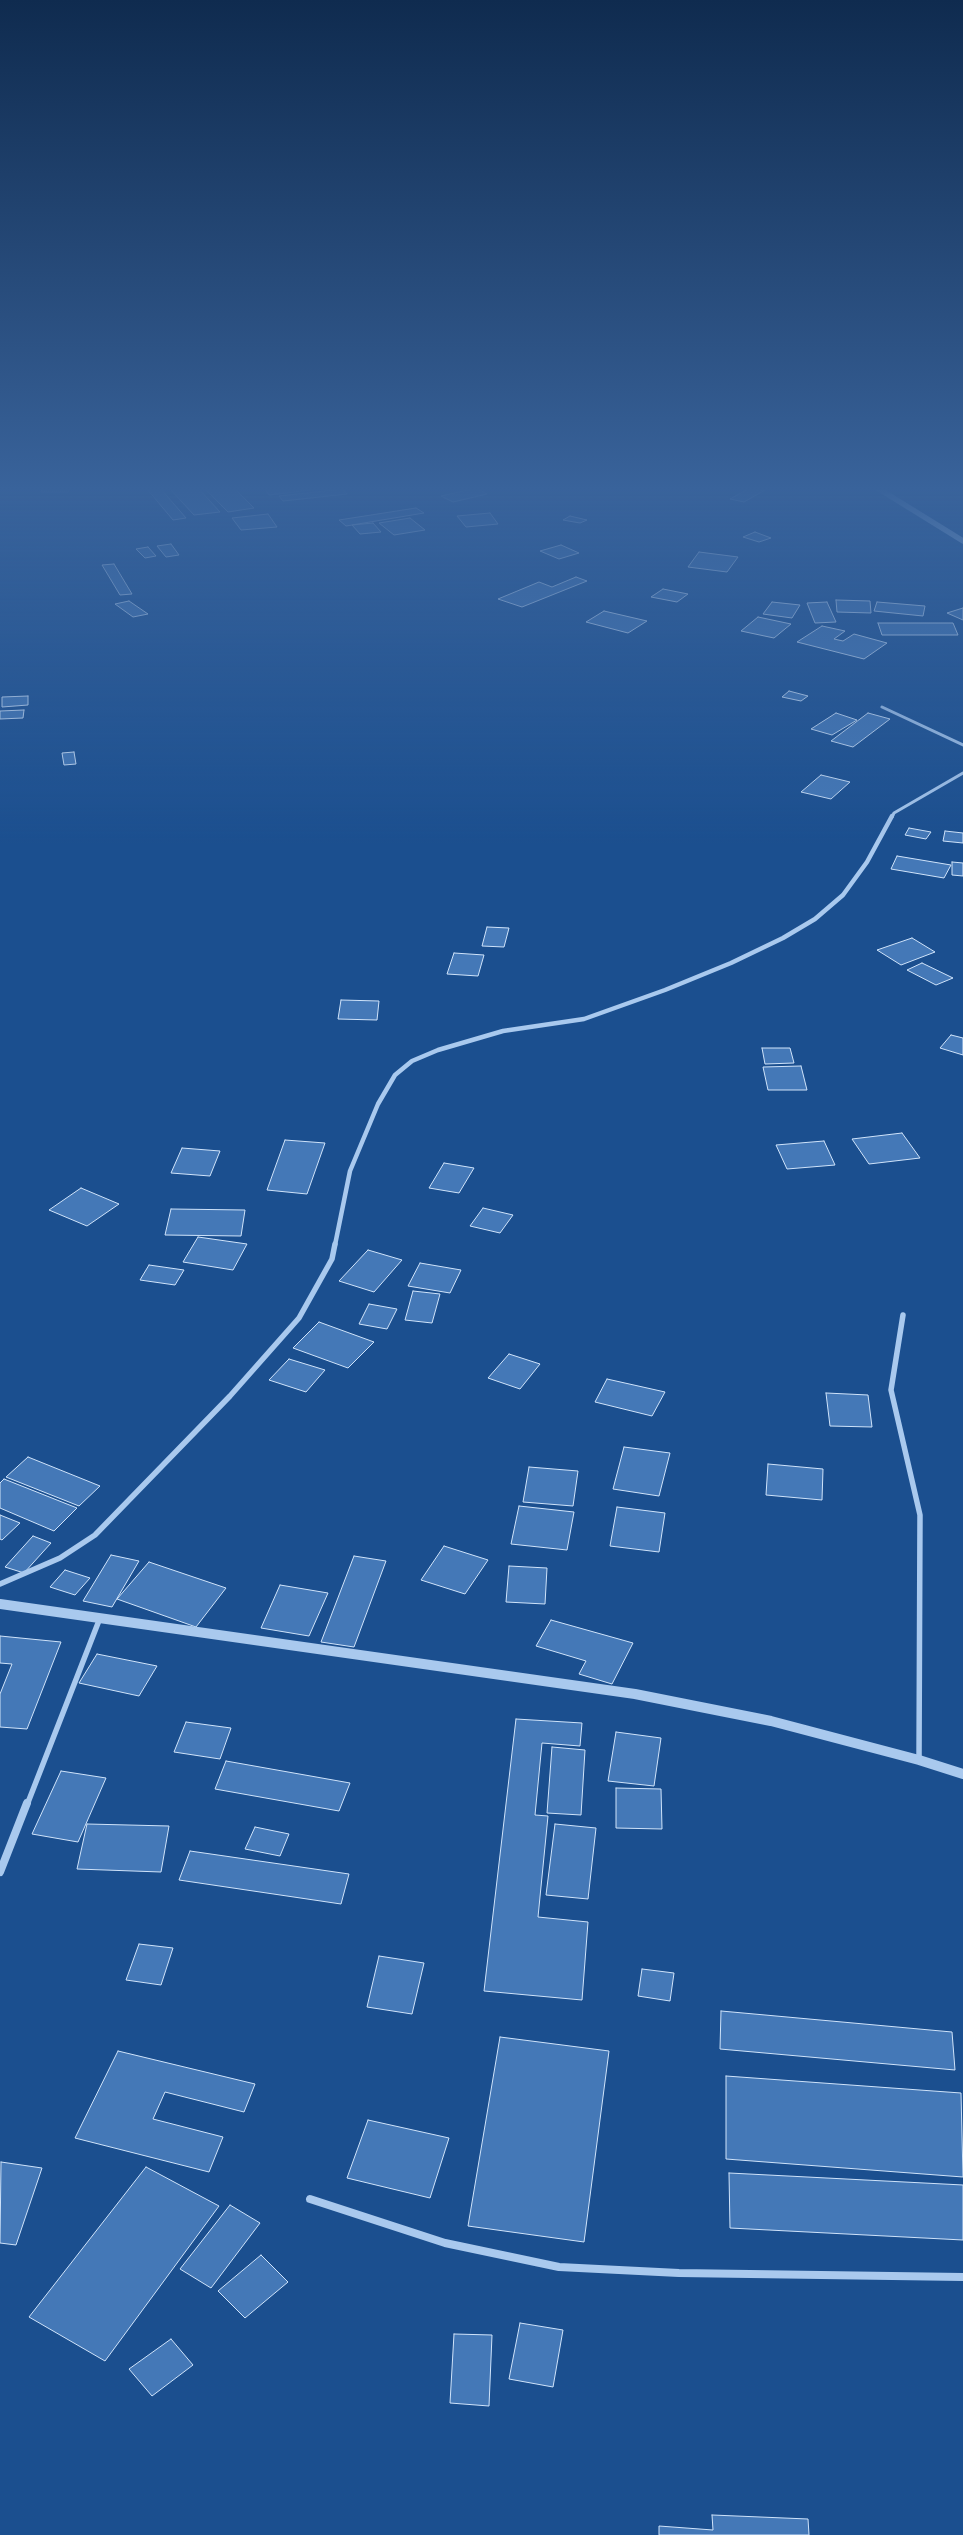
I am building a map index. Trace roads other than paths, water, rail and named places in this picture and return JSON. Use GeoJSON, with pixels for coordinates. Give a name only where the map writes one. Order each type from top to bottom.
{"type":"FeatureCollection","features":[{"type":"Feature","properties":{"kind":"street"},"geometry":{"type":"LineString","coordinates":[[882,707],[963,745]]}},
{"type":"Feature","properties":{"kind":"street"},"geometry":{"type":"LineString","coordinates":[[0,1584],[60,1558],[95,1535],[230,1396],[299,1318],[332,1259],[350,1171],[378,1104],[395,1074],[412,1061],[438,1050],[503,1031],[584,1019],[674,986],[783,938],[816,919],[843,895],[867,862],[894,813],[963,774]]}},
{"type":"Feature","properties":{"kind":"street"},"geometry":{"type":"LineString","coordinates":[[903,1315],[891,1390],[920,1515],[920,1760]]}},
{"type":"Feature","properties":{"kind":"street"},"geometry":{"type":"LineString","coordinates":[[0,1604],[635,1694],[771,1721],[920,1760],[963,1774]]}},
{"type":"Feature","properties":{"kind":"street"},"geometry":{"type":"LineString","coordinates":[[0,1872],[100,1618]]}},
{"type":"Feature","properties":{"kind":"street"},"geometry":{"type":"LineString","coordinates":[[310,2199],[445,2244],[559,2267],[689,2273],[963,2277]]}}]}
